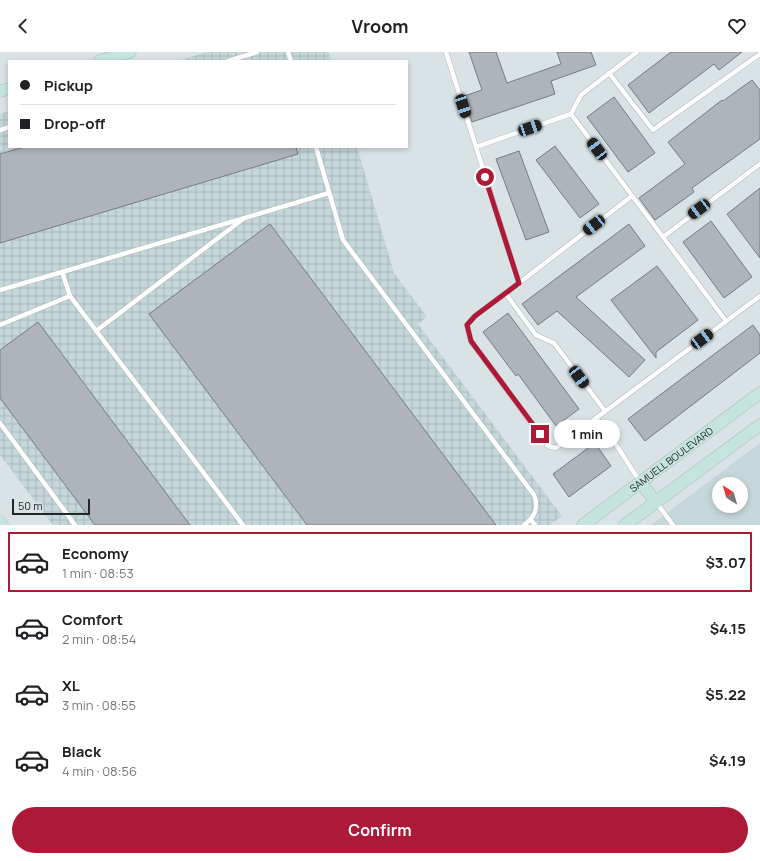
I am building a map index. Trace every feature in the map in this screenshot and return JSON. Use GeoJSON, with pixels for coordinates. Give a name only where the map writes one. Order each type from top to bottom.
{"type":"FeatureCollection","features":[{"type":"Feature","properties":{"kind":"main road"},"geometry":{"type":"LineString","coordinates":[[103,60],[130,52]]}},
{"type":"Feature","properties":{"kind":"main road","name":"SAMUELL BOULEVARD"},"geometry":{"type":"LineString","coordinates":[[583,525],[760,393]]}},
{"type":"Feature","properties":{"kind":"main road"},"geometry":{"type":"LineString","coordinates":[[625,525],[760,425]]}},
{"type":"Feature","properties":{"kind":"main road"},"geometry":{"type":"LineString","coordinates":[[640,482],[656,502]]}},
{"type":"Feature","properties":{"kind":"lane"},"geometry":{"type":"LineString","coordinates":[[231,60],[257,52]]}},
{"type":"Feature","properties":{"kind":"lane"},"geometry":{"type":"LineString","coordinates":[[446,52],[519,283]]}},
{"type":"Feature","properties":{"kind":"lane"},"geometry":{"type":"LineString","coordinates":[[476,147],[570,114],[580,95],[637,52]]}},
{"type":"Feature","properties":{"kind":"lane"},"geometry":{"type":"LineString","coordinates":[[609,73],[653,130],[760,54]]}},
{"type":"Feature","properties":{"kind":"lane"},"geometry":{"type":"LineString","coordinates":[[570,114],[726,321]]}},
{"type":"Feature","properties":{"kind":"lane"},"geometry":{"type":"LineString","coordinates":[[316,148],[343,240],[534,495],[537,508],[531,520],[524,525]]}},
{"type":"Feature","properties":{"kind":"lane"},"geometry":{"type":"LineString","coordinates":[[663,237],[760,164]]}},
{"type":"Feature","properties":{"kind":"lane"},"geometry":{"type":"LineString","coordinates":[[0,290],[246,218],[329,192]]}},
{"type":"Feature","properties":{"kind":"lane"},"geometry":{"type":"LineString","coordinates":[[632,196],[475,316],[467,325],[471,341],[548,446],[556,448],[760,296]]}},
{"type":"Feature","properties":{"kind":"lane"},"geometry":{"type":"LineString","coordinates":[[96,331],[246,218]]}},
{"type":"Feature","properties":{"kind":"lane"},"geometry":{"type":"LineString","coordinates":[[62,272],[70,296],[243,525]]}},
{"type":"Feature","properties":{"kind":"lane"},"geometry":{"type":"LineString","coordinates":[[505,293],[536,335],[554,343],[605,411]]}},
{"type":"Feature","properties":{"kind":"lane"},"geometry":{"type":"LineString","coordinates":[[0,325],[70,296]]}},
{"type":"Feature","properties":{"kind":"lane"},"geometry":{"type":"LineString","coordinates":[[596,418],[615,443],[640,482]]}},
{"type":"Feature","properties":{"kind":"lane"},"geometry":{"type":"LineString","coordinates":[[0,423],[75,525]]}},
{"type":"Feature","properties":{"kind":"lane"},"geometry":{"type":"LineString","coordinates":[[656,502],[673,525]]}},
{"type":"Feature","properties":{"kind":"lane"},"geometry":{"type":"LineString","coordinates":[[531,520],[535,525]]}},
{"type":"Feature","properties":{"kind":"shaded area"},"geometry":{"type":"Polygon","coordinates":[[[207,52],[329,52],[331,60],[180,60],[207,52]]]}},
{"type":"Feature","properties":{"kind":"shaded area"},"geometry":{"type":"Polygon","coordinates":[[[8,111],[8,148],[357,148],[394,273],[427,317],[418,324],[562,516],[550,525],[53,525],[0,455],[0,114],[8,111]]]}},
{"type":"Feature","properties":{"kind":"shaded area"},"geometry":{"type":"Polygon","coordinates":[[[760,443],[760,525],[651,525],[712,479],[712,513],[748,513],[748,477],[715,477],[760,443]]]}},
{"type":"Feature","properties":{"kind":"building"},"geometry":{"type":"Polygon","coordinates":[[[469,52],[496,52],[507,83],[561,64],[557,52],[591,52],[596,65],[551,81],[555,94],[472,122],[464,96],[482,90],[469,52]]]}},
{"type":"Feature","properties":{"kind":"building"},"geometry":{"type":"Polygon","coordinates":[[[671,52],[742,52],[719,70],[714,64],[649,113],[628,85],[671,52]]]}},
{"type":"Feature","properties":{"kind":"building"},"geometry":{"type":"Polygon","coordinates":[[[752,80],[760,90],[760,139],[692,188],[694,192],[655,220],[639,198],[685,164],[668,142],[722,100],[723,101],[752,80]]]}},
{"type":"Feature","properties":{"kind":"building"},"geometry":{"type":"Polygon","coordinates":[[[614,97],[655,153],[628,172],[587,117],[614,97]]]}},
{"type":"Feature","properties":{"kind":"building"},"geometry":{"type":"Polygon","coordinates":[[[555,146],[599,204],[580,218],[536,160],[555,146]]]}},
{"type":"Feature","properties":{"kind":"building"},"geometry":{"type":"Polygon","coordinates":[[[21,148],[296,148],[298,154],[0,243],[0,154],[21,148]]]}},
{"type":"Feature","properties":{"kind":"building"},"geometry":{"type":"Polygon","coordinates":[[[519,151],[549,232],[526,240],[496,159],[519,151]]]}},
{"type":"Feature","properties":{"kind":"building"},"geometry":{"type":"Polygon","coordinates":[[[760,188],[760,258],[727,214],[760,188]]]}},
{"type":"Feature","properties":{"kind":"building"},"geometry":{"type":"Polygon","coordinates":[[[711,221],[752,277],[724,298],[683,242],[711,221]]]}},
{"type":"Feature","properties":{"kind":"building"},"geometry":{"type":"Polygon","coordinates":[[[270,224],[496,525],[307,525],[149,314],[270,224]]]}},
{"type":"Feature","properties":{"kind":"building"},"geometry":{"type":"Polygon","coordinates":[[[629,224],[645,246],[576,297],[645,360],[629,377],[557,311],[538,325],[522,304],[629,224]]]}},
{"type":"Feature","properties":{"kind":"building"},"geometry":{"type":"Polygon","coordinates":[[[657,266],[698,320],[656,352],[656,358],[611,300],[657,266]]]}},
{"type":"Feature","properties":{"kind":"building"},"geometry":{"type":"Polygon","coordinates":[[[508,313],[579,409],[556,426],[518,374],[516,376],[483,332],[508,313]]]}},
{"type":"Feature","properties":{"kind":"building"},"geometry":{"type":"Polygon","coordinates":[[[38,322],[190,525],[95,525],[0,398],[0,350],[38,322]]]}},
{"type":"Feature","properties":{"kind":"building"},"geometry":{"type":"Polygon","coordinates":[[[753,325],[760,335],[760,353],[645,441],[628,419],[753,325]]]}},
{"type":"Feature","properties":{"kind":"building"},"geometry":{"type":"Polygon","coordinates":[[[595,443],[611,466],[569,497],[553,474],[595,443]]]}},
{"type":"Feature","properties":{"kind":"route"},"geometry":{"type":"LineString","coordinates":[[485,177],[519,283],[475,316],[467,325],[471,341],[540,434]]}}]}
